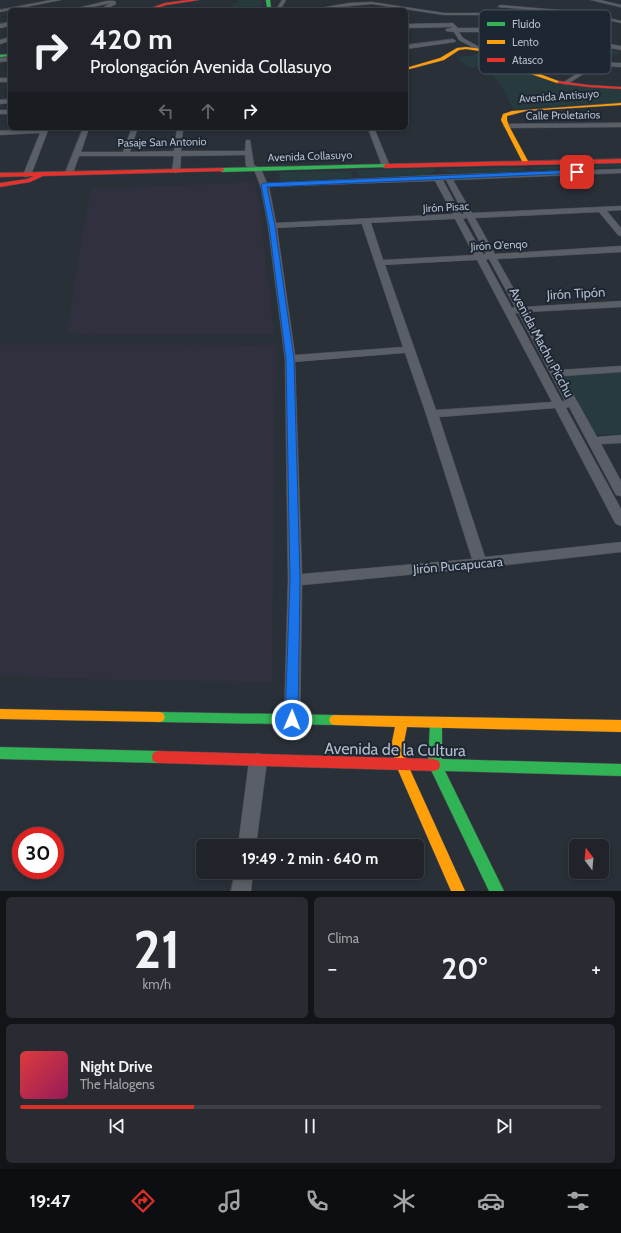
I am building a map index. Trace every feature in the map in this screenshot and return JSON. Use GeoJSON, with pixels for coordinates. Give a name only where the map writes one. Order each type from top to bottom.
{"type":"FeatureCollection","features":[{"type":"Feature","properties":{"kind":"main road"},"geometry":{"type":"LineString","coordinates":[[152,8],[165,4],[197,0]]}},
{"type":"Feature","properties":{"kind":"main road"},"geometry":{"type":"LineString","coordinates":[[408,68],[442,59],[456,45],[479,50]]}},
{"type":"Feature","properties":{"kind":"main road"},"geometry":{"type":"LineString","coordinates":[[536,74],[566,83],[621,88]]}},
{"type":"Feature","properties":{"kind":"main road","name":"Avenida Antisuyo"},"geometry":{"type":"LineString","coordinates":[[506,126],[504,120],[505,115],[512,112],[621,104]]}},
{"type":"Feature","properties":{"kind":"main road"},"geometry":{"type":"LineString","coordinates":[[506,126],[526,163]]}},
{"type":"Feature","properties":{"kind":"main road","name":"Avenida Collasuyo"},"geometry":{"type":"LineString","coordinates":[[0,176],[69,173],[621,161]]}},
{"type":"Feature","properties":{"kind":"main road"},"geometry":{"type":"LineString","coordinates":[[0,185],[27,181],[40,177],[42,174]]}},
{"type":"Feature","properties":{"kind":"main road","name":"Avenida de la Cultura"},"geometry":{"type":"LineString","coordinates":[[0,714],[621,726]]}},
{"type":"Feature","properties":{"kind":"main road"},"geometry":{"type":"LineString","coordinates":[[402,722],[399,734],[398,754],[458,891]]}},
{"type":"Feature","properties":{"kind":"main road"},"geometry":{"type":"LineString","coordinates":[[436,723],[436,764],[496,891]]}},
{"type":"Feature","properties":{"kind":"main road","name":"Avenida de la Cultura"},"geometry":{"type":"LineString","coordinates":[[0,752],[258,761],[401,763],[621,770]]}},
{"type":"Feature","properties":{"kind":"street"},"geometry":{"type":"LineString","coordinates":[[0,8],[34,0]]}},
{"type":"Feature","properties":{"kind":"street"},"geometry":{"type":"LineString","coordinates":[[16,8],[59,0]]}},
{"type":"Feature","properties":{"kind":"street"},"geometry":{"type":"LineString","coordinates":[[340,8],[349,4],[373,0]]}},
{"type":"Feature","properties":{"kind":"street"},"geometry":{"type":"LineString","coordinates":[[502,0],[546,7],[578,10]]}},
{"type":"Feature","properties":{"kind":"street"},"geometry":{"type":"LineString","coordinates":[[593,0],[621,6]]}},
{"type":"Feature","properties":{"kind":"street"},"geometry":{"type":"LineString","coordinates":[[80,8],[110,1],[113,2],[114,4],[105,8]]}},
{"type":"Feature","properties":{"kind":"street"},"geometry":{"type":"LineString","coordinates":[[349,4],[372,3],[386,8]]}},
{"type":"Feature","properties":{"kind":"street"},"geometry":{"type":"LineString","coordinates":[[494,6],[544,10]]}},
{"type":"Feature","properties":{"kind":"street"},"geometry":{"type":"LineString","coordinates":[[408,10],[444,14],[479,14]]}},
{"type":"Feature","properties":{"kind":"street"},"geometry":{"type":"LineString","coordinates":[[408,47],[456,45],[447,28],[444,14]]}},
{"type":"Feature","properties":{"kind":"street"},"geometry":{"type":"LineString","coordinates":[[450,14],[454,28],[464,42],[479,49]]}},
{"type":"Feature","properties":{"kind":"street"},"geometry":{"type":"LineString","coordinates":[[408,26],[479,29]]}},
{"type":"Feature","properties":{"kind":"street"},"geometry":{"type":"LineString","coordinates":[[611,46],[621,48]]}},
{"type":"Feature","properties":{"kind":"street"},"geometry":{"type":"LineString","coordinates":[[611,65],[621,65]]}},
{"type":"Feature","properties":{"kind":"street"},"geometry":{"type":"LineString","coordinates":[[566,83],[580,74]]}},
{"type":"Feature","properties":{"kind":"street","name":"Calle Proletarios"},"geometry":{"type":"LineString","coordinates":[[506,126],[621,125]]}},
{"type":"Feature","properties":{"kind":"street"},"geometry":{"type":"LineString","coordinates":[[0,133],[45,130],[27,175]]}},
{"type":"Feature","properties":{"kind":"street"},"geometry":{"type":"LineString","coordinates":[[69,173],[85,130]]}},
{"type":"Feature","properties":{"kind":"street"},"geometry":{"type":"LineString","coordinates":[[126,154],[134,130]]}},
{"type":"Feature","properties":{"kind":"street"},"geometry":{"type":"LineString","coordinates":[[176,171],[176,152],[180,130]]}},
{"type":"Feature","properties":{"kind":"street"},"geometry":{"type":"LineString","coordinates":[[372,130],[386,166]]}},
{"type":"Feature","properties":{"kind":"street"},"geometry":{"type":"LineString","coordinates":[[248,141],[250,166],[256,170],[268,185]]}},
{"type":"Feature","properties":{"kind":"street","name":"Pasaje San Antonio"},"geometry":{"type":"LineString","coordinates":[[76,154],[176,152],[248,153]]}},
{"type":"Feature","properties":{"kind":"street"},"geometry":{"type":"LineString","coordinates":[[268,169],[272,226],[290,359],[295,580],[292,720]]}},
{"type":"Feature","properties":{"kind":"street"},"geometry":{"type":"LineString","coordinates":[[268,185],[621,170]]}},
{"type":"Feature","properties":{"kind":"street","name":"Avenida Machu Picchu"},"geometry":{"type":"LineString","coordinates":[[448,177],[469,217],[494,258],[621,492]]}},
{"type":"Feature","properties":{"kind":"street","name":"Avenida Machu Picchu"},"geometry":{"type":"LineString","coordinates":[[437,178],[510,310],[621,521]]}},
{"type":"Feature","properties":{"kind":"street","name":"Jirón Pisac"},"geometry":{"type":"LineString","coordinates":[[272,226],[621,208]]}},
{"type":"Feature","properties":{"kind":"street"},"geometry":{"type":"LineString","coordinates":[[601,209],[621,234]]}},
{"type":"Feature","properties":{"kind":"street"},"geometry":{"type":"LineString","coordinates":[[366,222],[432,414],[480,563]]}},
{"type":"Feature","properties":{"kind":"street","name":"Jirón Q'enqo"},"geometry":{"type":"LineString","coordinates":[[379,263],[494,258],[621,249]]}},
{"type":"Feature","properties":{"kind":"street","name":"Jirón Tipón"},"geometry":{"type":"LineString","coordinates":[[510,310],[621,304]]}},
{"type":"Feature","properties":{"kind":"street"},"geometry":{"type":"LineString","coordinates":[[290,359],[409,350]]}},
{"type":"Feature","properties":{"kind":"street"},"geometry":{"type":"LineString","coordinates":[[556,373],[621,369]]}},
{"type":"Feature","properties":{"kind":"street"},"geometry":{"type":"LineString","coordinates":[[432,414],[573,404]]}},
{"type":"Feature","properties":{"kind":"street"},"geometry":{"type":"LineString","coordinates":[[593,441],[621,439]]}},
{"type":"Feature","properties":{"kind":"street","name":"Jirón Pucapucara"},"geometry":{"type":"LineString","coordinates":[[295,580],[621,548]]}},
{"type":"Feature","properties":{"kind":"street"},"geometry":{"type":"LineString","coordinates":[[248,839],[258,761]]}},
{"type":"Feature","properties":{"kind":"street"},"geometry":{"type":"LineString","coordinates":[[241,891],[243,879]]}},
{"type":"Feature","properties":{"kind":"shaded area"},"geometry":{"type":"Polygon","coordinates":[[[254,182],[259,202],[274,334],[88,335],[67,332],[85,219],[92,189],[254,182]]]}},
{"type":"Feature","properties":{"kind":"shaded area"},"geometry":{"type":"Polygon","coordinates":[[[0,344],[276,345],[272,682],[114,680],[0,676],[0,344]]]}},
{"type":"Feature","properties":{"kind":"green space"},"geometry":{"type":"Polygon","coordinates":[[[237,0],[261,0],[261,6],[254,8],[217,8],[231,6],[239,2],[237,0]]]}},
{"type":"Feature","properties":{"kind":"green space"},"geometry":{"type":"Polygon","coordinates":[[[611,50],[621,53],[611,56],[611,50]]]}},
{"type":"Feature","properties":{"kind":"green space"},"geometry":{"type":"Polygon","coordinates":[[[479,53],[479,67],[471,68],[459,60],[459,57],[471,56],[479,53]]]}},
{"type":"Feature","properties":{"kind":"green space"},"geometry":{"type":"Polygon","coordinates":[[[492,74],[530,74],[621,90],[621,102],[513,109],[504,91],[492,74]]]}},
{"type":"Feature","properties":{"kind":"green space"},"geometry":{"type":"Polygon","coordinates":[[[621,164],[621,167],[534,170],[532,167],[621,164]]]}},
{"type":"Feature","properties":{"kind":"green space"},"geometry":{"type":"Polygon","coordinates":[[[524,167],[526,171],[454,174],[443,171],[442,169],[524,167]]]}},
{"type":"Feature","properties":{"kind":"green space"},"geometry":{"type":"Polygon","coordinates":[[[435,168],[436,171],[427,175],[358,177],[357,170],[435,168]]]}},
{"type":"Feature","properties":{"kind":"green space"},"geometry":{"type":"Polygon","coordinates":[[[351,171],[353,178],[280,181],[279,172],[351,171]]]}},
{"type":"Feature","properties":{"kind":"green space"},"geometry":{"type":"Polygon","coordinates":[[[621,371],[621,434],[596,435],[561,375],[621,371]]]}},
{"type":"Feature","properties":{"kind":"traffic: fast"},"geometry":{"type":"LineString","coordinates":[[268,0],[269,8]]}},
{"type":"Feature","properties":{"kind":"traffic: fast"},"geometry":{"type":"LineString","coordinates":[[0,56],[8,55]]}},
{"type":"Feature","properties":{"kind":"traffic: fast"},"geometry":{"type":"LineString","coordinates":[[222,170],[386,166]]}},
{"type":"Feature","properties":{"kind":"traffic: fast"},"geometry":{"type":"LineString","coordinates":[[159,717],[335,720]]}},
{"type":"Feature","properties":{"kind":"traffic: fast"},"geometry":{"type":"LineString","coordinates":[[436,723],[435,764],[497,891]]}},
{"type":"Feature","properties":{"kind":"traffic: fast"},"geometry":{"type":"LineString","coordinates":[[0,753],[158,757]]}},
{"type":"Feature","properties":{"kind":"traffic: fast"},"geometry":{"type":"LineString","coordinates":[[434,765],[621,770]]}},
{"type":"Feature","properties":{"kind":"traffic: slow"},"geometry":{"type":"LineString","coordinates":[[408,68],[442,59],[458,49],[466,48],[479,50]]}},
{"type":"Feature","properties":{"kind":"traffic: slow"},"geometry":{"type":"LineString","coordinates":[[536,74],[559,82]]}},
{"type":"Feature","properties":{"kind":"traffic: slow"},"geometry":{"type":"LineString","coordinates":[[526,163],[506,126],[504,120],[505,115],[512,112],[526,110],[621,104]]}},
{"type":"Feature","properties":{"kind":"traffic: slow"},"geometry":{"type":"LineString","coordinates":[[0,714],[159,717]]}},
{"type":"Feature","properties":{"kind":"traffic: slow"},"geometry":{"type":"LineString","coordinates":[[335,720],[621,726]]}},
{"type":"Feature","properties":{"kind":"traffic: slow"},"geometry":{"type":"LineString","coordinates":[[402,722],[398,742],[401,763],[458,891]]}},
{"type":"Feature","properties":{"kind":"traffic: jam"},"geometry":{"type":"LineString","coordinates":[[153,8],[165,4],[197,0]]}},
{"type":"Feature","properties":{"kind":"traffic: jam"},"geometry":{"type":"LineString","coordinates":[[559,82],[621,88]]}},
{"type":"Feature","properties":{"kind":"traffic: jam"},"geometry":{"type":"LineString","coordinates":[[386,166],[621,161]]}},
{"type":"Feature","properties":{"kind":"traffic: jam"},"geometry":{"type":"LineString","coordinates":[[0,175],[222,170]]}},
{"type":"Feature","properties":{"kind":"traffic: jam"},"geometry":{"type":"LineString","coordinates":[[0,185],[28,181],[42,174]]}},
{"type":"Feature","properties":{"kind":"traffic: jam"},"geometry":{"type":"LineString","coordinates":[[158,757],[434,765]]}},
{"type":"Feature","properties":{"kind":"route"},"geometry":{"type":"LineString","coordinates":[[292,720],[295,580],[290,359],[272,226],[264,185],[577,172]]}}]}
